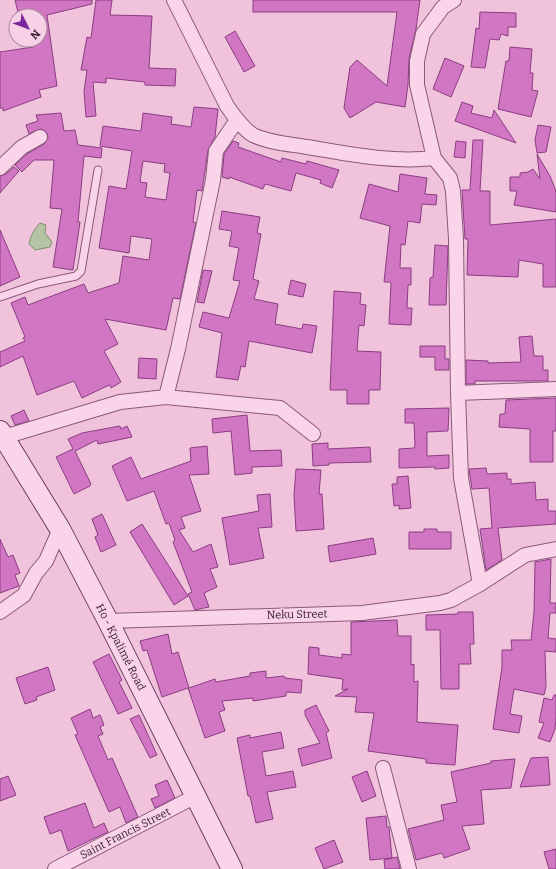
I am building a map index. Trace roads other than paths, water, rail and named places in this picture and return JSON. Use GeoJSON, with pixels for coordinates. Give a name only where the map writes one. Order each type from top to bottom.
{"type":"FeatureCollection","features":[{"type":"Feature","properties":{"kind":"main road","name":"Ho - Kpalimé Road"},"geometry":{"type":"LineString","coordinates":[[2,434],[60,529],[108,621],[232,869]]}},
{"type":"Feature","properties":{"kind":"street"},"geometry":{"type":"LineString","coordinates":[[174,0],[227,106],[237,120],[252,134],[272,142],[346,154],[414,159],[434,158]]}},
{"type":"Feature","properties":{"kind":"street"},"geometry":{"type":"LineString","coordinates":[[454,0],[443,7],[423,34],[417,61],[417,85],[434,158],[450,178],[453,191],[456,239],[458,393],[461,478],[480,584]]}},
{"type":"Feature","properties":{"kind":"street"},"geometry":{"type":"LineString","coordinates":[[166,397],[178,349],[213,180],[216,151],[237,120]]}},
{"type":"Feature","properties":{"kind":"street"},"geometry":{"type":"LineString","coordinates":[[0,168],[22,147],[40,137]]}},
{"type":"Feature","properties":{"kind":"street"},"geometry":{"type":"LineString","coordinates":[[458,393],[556,389]]}},
{"type":"Feature","properties":{"kind":"street"},"geometry":{"type":"LineString","coordinates":[[2,434],[120,402],[166,397],[280,408],[313,434]]}},
{"type":"Feature","properties":{"kind":"street"},"geometry":{"type":"LineString","coordinates":[[0,612],[24,595],[36,573],[46,561],[60,529]]}},
{"type":"Feature","properties":{"kind":"street","name":"Neku Street"},"geometry":{"type":"LineString","coordinates":[[108,621],[362,613],[440,604],[451,600],[480,584],[526,555],[556,549]]}},
{"type":"Feature","properties":{"kind":"street"},"geometry":{"type":"LineString","coordinates":[[383,768],[410,869]]}},
{"type":"Feature","properties":{"kind":"street","name":"Saint Francis Street"},"geometry":{"type":"LineString","coordinates":[[55,869],[196,796]]}},
{"type":"Feature","properties":{"kind":"lane"},"geometry":{"type":"LineString","coordinates":[[0,297],[38,284],[76,276],[81,271],[98,170]]}}]}
